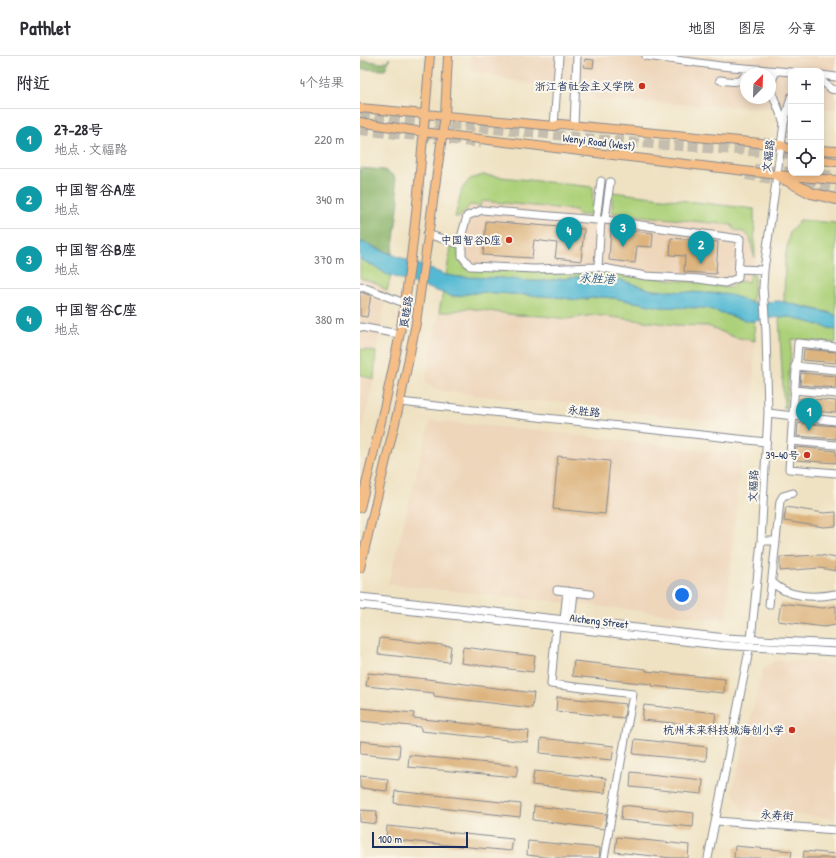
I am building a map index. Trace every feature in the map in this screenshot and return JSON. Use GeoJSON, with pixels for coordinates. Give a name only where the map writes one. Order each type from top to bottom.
{"type":"FeatureCollection","features":[{"type":"Feature","properties":{"kind":"highway"},"geometry":{"type":"LineString","coordinates":[[776,175],[811,193],[836,199]]}},
{"type":"Feature","properties":{"kind":"main road"},"geometry":{"type":"LineString","coordinates":[[423,132],[430,56]]}},
{"type":"Feature","properties":{"kind":"main road","name":"良睦路"},"geometry":{"type":"LineString","coordinates":[[360,568],[400,402],[419,301],[427,234],[445,115],[448,56]]}},
{"type":"Feature","properties":{"kind":"main road","name":"Wenyi Road (West)"},"geometry":{"type":"LineString","coordinates":[[360,108],[554,126],[560,124],[574,125],[788,146]]}},
{"type":"Feature","properties":{"kind":"main road","name":"Wenyi Road (West)"},"geometry":{"type":"LineString","coordinates":[[360,122],[423,132],[776,175],[836,180]]}},
{"type":"Feature","properties":{"kind":"main road","name":"良睦路"},"geometry":{"type":"LineString","coordinates":[[360,508],[384,412],[405,300],[423,132]]}},
{"type":"Feature","properties":{"kind":"main road","name":"Wenyi Road (West)"},"geometry":{"type":"LineString","coordinates":[[781,145],[788,148]]}},
{"type":"Feature","properties":{"kind":"main road"},"geometry":{"type":"LineString","coordinates":[[824,150],[836,151]]}},
{"type":"Feature","properties":{"kind":"main road"},"geometry":{"type":"LineString","coordinates":[[824,160],[836,162]]}},
{"type":"Feature","properties":{"kind":"street"},"geometry":{"type":"LineString","coordinates":[[554,126],[559,56]]}},
{"type":"Feature","properties":{"kind":"street"},"geometry":{"type":"LineString","coordinates":[[574,125],[578,56]]}},
{"type":"Feature","properties":{"kind":"street"},"geometry":{"type":"LineString","coordinates":[[646,56],[712,60],[745,68]]}},
{"type":"Feature","properties":{"kind":"street"},"geometry":{"type":"LineString","coordinates":[[776,71],[788,72]]}},
{"type":"Feature","properties":{"kind":"street"},"geometry":{"type":"LineString","coordinates":[[824,75],[836,77]]}},
{"type":"Feature","properties":{"kind":"street"},"geometry":{"type":"LineString","coordinates":[[720,80],[736,82],[740,80]]}},
{"type":"Feature","properties":{"kind":"street"},"geometry":{"type":"LineString","coordinates":[[824,83],[831,89],[836,90]]}},
{"type":"Feature","properties":{"kind":"street"},"geometry":{"type":"LineString","coordinates":[[776,102],[784,123]]}},
{"type":"Feature","properties":{"kind":"street","name":"文福路"},"geometry":{"type":"LineString","coordinates":[[708,858],[751,644],[761,541],[768,413],[766,332],[763,287],[764,270],[776,175],[784,123],[789,104]]}},
{"type":"Feature","properties":{"kind":"street"},"geometry":{"type":"LineString","coordinates":[[598,267],[601,181]]}},
{"type":"Feature","properties":{"kind":"street"},"geometry":{"type":"LineString","coordinates":[[600,220],[610,182]]}},
{"type":"Feature","properties":{"kind":"street"},"geometry":{"type":"LineString","coordinates":[[482,210],[600,220],[740,239],[738,278],[725,283],[699,279],[646,276],[598,267],[534,269],[470,266],[462,256],[462,234],[467,216],[482,210]]}},
{"type":"Feature","properties":{"kind":"street"},"geometry":{"type":"LineString","coordinates":[[427,234],[462,246]]}},
{"type":"Feature","properties":{"kind":"street"},"geometry":{"type":"LineString","coordinates":[[739,269],[764,270]]}},
{"type":"Feature","properties":{"kind":"street"},"geometry":{"type":"LineString","coordinates":[[360,286],[405,300]]}},
{"type":"Feature","properties":{"kind":"street"},"geometry":{"type":"LineString","coordinates":[[360,327],[399,334]]}},
{"type":"Feature","properties":{"kind":"street"},"geometry":{"type":"LineString","coordinates":[[836,347],[798,343],[789,469],[836,473]]}},
{"type":"Feature","properties":{"kind":"street"},"geometry":{"type":"LineString","coordinates":[[796,366],[836,370]]}},
{"type":"Feature","properties":{"kind":"street"},"geometry":{"type":"LineString","coordinates":[[794,390],[836,394]]}},
{"type":"Feature","properties":{"kind":"street","name":"永胜路"},"geometry":{"type":"LineString","coordinates":[[400,402],[766,442]]}},
{"type":"Feature","properties":{"kind":"street"},"geometry":{"type":"LineString","coordinates":[[768,413],[836,421]]}},
{"type":"Feature","properties":{"kind":"street"},"geometry":{"type":"LineString","coordinates":[[791,441],[836,445]]}},
{"type":"Feature","properties":{"kind":"street"},"geometry":{"type":"LineString","coordinates":[[770,605],[780,501],[783,496],[793,493]]}},
{"type":"Feature","properties":{"kind":"street"},"geometry":{"type":"LineString","coordinates":[[761,541],[776,541]]}},
{"type":"Feature","properties":{"kind":"street"},"geometry":{"type":"LineString","coordinates":[[772,582],[784,591],[801,595],[823,597],[836,594]]}},
{"type":"Feature","properties":{"kind":"street"},"geometry":{"type":"LineString","coordinates":[[557,590],[590,594]]}},
{"type":"Feature","properties":{"kind":"street"},"geometry":{"type":"LineString","coordinates":[[568,620],[570,592]]}},
{"type":"Feature","properties":{"kind":"street","name":"Aicheng Street"},"geometry":{"type":"LineString","coordinates":[[360,597],[568,620],[751,644],[836,652]]}},
{"type":"Feature","properties":{"kind":"street","name":"Aicheng Street"},"geometry":{"type":"LineString","coordinates":[[360,605],[719,646],[751,644],[836,644]]}},
{"type":"Feature","properties":{"kind":"street"},"geometry":{"type":"LineString","coordinates":[[556,627],[551,684],[633,694],[604,858]]}},
{"type":"Feature","properties":{"kind":"street","name":"永寿街"},"geometry":{"type":"LineString","coordinates":[[716,821],[836,830]]}},
{"type":"Feature","properties":{"kind":"shaded area","name":"浙江省社会主义学院"},"geometry":{"type":"Polygon","coordinates":[[[471,56],[836,56],[836,109],[824,109],[824,68],[788,68],[788,109],[609,101],[471,71],[471,56]]]}},
{"type":"Feature","properties":{"kind":"shaded area"},"geometry":{"type":"Polygon","coordinates":[[[481,201],[576,210],[586,216],[612,213],[732,225],[744,231],[751,238],[752,251],[755,258],[755,274],[751,274],[748,282],[739,281],[729,288],[489,269],[475,270],[464,267],[458,255],[460,217],[470,205],[480,206],[481,201]]]}},
{"type":"Feature","properties":{"kind":"shaded area"},"geometry":{"type":"Polygon","coordinates":[[[360,278],[376,283],[387,291],[376,352],[360,349],[360,278]]]}},
{"type":"Feature","properties":{"kind":"shaded area"},"geometry":{"type":"Polygon","coordinates":[[[468,308],[516,315],[566,319],[594,315],[676,325],[708,326],[735,337],[755,341],[752,426],[638,413],[579,403],[522,401],[435,390],[425,382],[439,312],[450,312],[468,308]]]}},
{"type":"Feature","properties":{"kind":"shaded area"},"geometry":{"type":"Polygon","coordinates":[[[360,374],[374,380],[360,437],[360,374]]]}},
{"type":"Feature","properties":{"kind":"shaded area"},"geometry":{"type":"Polygon","coordinates":[[[430,421],[536,430],[741,455],[726,620],[388,584],[430,421]]]}},
{"type":"Feature","properties":{"kind":"shaded area","name":"杭州未来科技城海创小学"},"geometry":{"type":"Polygon","coordinates":[[[775,660],[836,664],[836,818],[743,811],[732,791],[763,668],[775,660]]]}},
{"type":"Feature","properties":{"kind":"green space"},"geometry":{"type":"Polygon","coordinates":[[[390,58],[385,70],[360,69],[360,62],[368,61],[382,63],[390,58]]]}},
{"type":"Feature","properties":{"kind":"green space"},"geometry":{"type":"Polygon","coordinates":[[[360,168],[384,170],[394,176],[399,201],[392,254],[360,241],[360,168]]]}},
{"type":"Feature","properties":{"kind":"green space"},"geometry":{"type":"Polygon","coordinates":[[[483,175],[593,187],[592,215],[577,215],[576,210],[482,201],[480,206],[470,205],[460,217],[455,217],[462,189],[470,179],[483,175]]]}},
{"type":"Feature","properties":{"kind":"green space"},"geometry":{"type":"Polygon","coordinates":[[[612,192],[754,209],[755,258],[750,239],[746,233],[734,230],[732,225],[612,213],[612,192]]]}},
{"type":"Feature","properties":{"kind":"green space"},"geometry":{"type":"Polygon","coordinates":[[[800,220],[836,223],[836,316],[828,312],[784,302],[785,259],[790,231],[800,220]]]}},
{"type":"Feature","properties":{"kind":"green space"},"geometry":{"type":"Polygon","coordinates":[[[452,241],[459,243],[458,255],[464,267],[475,270],[602,269],[671,280],[704,283],[729,288],[739,281],[748,282],[751,274],[755,274],[752,303],[724,294],[652,290],[614,278],[593,275],[545,281],[527,281],[446,275],[452,241]]]}},
{"type":"Feature","properties":{"kind":"green space"},"geometry":{"type":"Polygon","coordinates":[[[360,259],[391,276],[387,291],[376,283],[360,278],[360,259]]]}},
{"type":"Feature","properties":{"kind":"green space"},"geometry":{"type":"Polygon","coordinates":[[[443,292],[452,296],[481,292],[557,297],[577,300],[601,297],[660,307],[706,308],[740,319],[754,321],[755,341],[734,337],[708,326],[676,325],[594,315],[566,319],[516,315],[468,308],[450,312],[439,312],[443,292]]]}},
{"type":"Feature","properties":{"kind":"green space"},"geometry":{"type":"Polygon","coordinates":[[[779,317],[791,317],[836,330],[836,343],[792,339],[786,407],[784,408],[779,317]]]}},
{"type":"Feature","properties":{"kind":"green space"},"geometry":{"type":"Polygon","coordinates":[[[360,349],[376,352],[374,380],[360,374],[360,349]]]}},
{"type":"Feature","properties":{"kind":"water","name":"永胜港"},"geometry":{"type":"Polygon","coordinates":[[[360,241],[446,275],[458,277],[545,281],[593,275],[614,278],[652,290],[724,294],[752,303],[779,301],[833,314],[836,316],[836,330],[791,317],[747,321],[706,308],[660,307],[614,298],[601,297],[577,300],[557,297],[481,292],[452,296],[386,274],[360,259],[360,241]]]}},
{"type":"Feature","properties":{"kind":"building"},"geometry":{"type":"Polygon","coordinates":[[[585,59],[594,60],[593,68],[584,67],[585,59]]]}},
{"type":"Feature","properties":{"kind":"building"},"geometry":{"type":"Polygon","coordinates":[[[486,221],[584,229],[581,261],[555,258],[557,243],[534,240],[532,258],[483,255],[486,221]]]}},
{"type":"Feature","properties":{"kind":"building"},"geometry":{"type":"Polygon","coordinates":[[[611,229],[653,233],[652,247],[637,246],[635,263],[609,260],[611,229]]]}},
{"type":"Feature","properties":{"kind":"building"},"geometry":{"type":"Polygon","coordinates":[[[671,238],[718,242],[716,274],[684,272],[685,256],[670,255],[671,238]]]}},
{"type":"Feature","properties":{"kind":"building"},"geometry":{"type":"Polygon","coordinates":[[[360,292],[371,296],[367,317],[360,316],[360,292]]]}},
{"type":"Feature","properties":{"kind":"building"},"geometry":{"type":"Polygon","coordinates":[[[804,349],[836,352],[836,363],[803,360],[804,349]]]}},
{"type":"Feature","properties":{"kind":"building"},"geometry":{"type":"Polygon","coordinates":[[[801,373],[836,376],[836,388],[800,385],[801,373]]]}},
{"type":"Feature","properties":{"kind":"building"},"geometry":{"type":"Polygon","coordinates":[[[800,398],[836,401],[836,413],[799,410],[800,398]]]}},
{"type":"Feature","properties":{"kind":"building"},"geometry":{"type":"Polygon","coordinates":[[[798,423],[836,426],[836,439],[797,436],[798,423]]]}},
{"type":"Feature","properties":{"kind":"building"},"geometry":{"type":"Polygon","coordinates":[[[796,447],[836,451],[836,463],[795,460],[796,447]]]}},
{"type":"Feature","properties":{"kind":"building"},"geometry":{"type":"Polygon","coordinates":[[[558,456],[610,461],[605,514],[553,509],[558,456]]]}},
{"type":"Feature","properties":{"kind":"building"},"geometry":{"type":"Polygon","coordinates":[[[786,507],[824,513],[836,512],[836,526],[824,527],[784,521],[786,507]]]}},
{"type":"Feature","properties":{"kind":"building"},"geometry":{"type":"Polygon","coordinates":[[[820,555],[836,558],[836,571],[820,568],[780,571],[780,557],[820,555]]]}},
{"type":"Feature","properties":{"kind":"building"},"geometry":{"type":"Polygon","coordinates":[[[781,603],[823,608],[836,606],[836,625],[824,627],[778,621],[781,603]]]}},
{"type":"Feature","properties":{"kind":"building"},"geometry":{"type":"Polygon","coordinates":[[[380,638],[451,646],[449,662],[378,654],[380,638]]]}},
{"type":"Feature","properties":{"kind":"building"},"geometry":{"type":"Polygon","coordinates":[[[463,647],[535,656],[533,672],[461,663],[463,647]]]}},
{"type":"Feature","properties":{"kind":"building"},"geometry":{"type":"Polygon","coordinates":[[[574,661],[646,669],[646,671],[725,679],[724,693],[572,676],[574,661]]]}},
{"type":"Feature","properties":{"kind":"building"},"geometry":{"type":"Polygon","coordinates":[[[368,673],[534,693],[532,708],[434,696],[434,693],[366,686],[368,673]]]}},
{"type":"Feature","properties":{"kind":"building"},"geometry":{"type":"Polygon","coordinates":[[[557,697],[626,704],[624,718],[556,711],[557,697]]]}},
{"type":"Feature","properties":{"kind":"building"},"geometry":{"type":"Polygon","coordinates":[[[644,705],[716,713],[714,727],[642,720],[644,705]]]}},
{"type":"Feature","properties":{"kind":"building"},"geometry":{"type":"Polygon","coordinates":[[[360,708],[414,713],[413,718],[529,731],[528,742],[421,731],[421,727],[360,721],[360,708]]]}},
{"type":"Feature","properties":{"kind":"building"},"geometry":{"type":"Polygon","coordinates":[[[541,738],[614,746],[612,760],[540,753],[541,738]]]}},
{"type":"Feature","properties":{"kind":"building"},"geometry":{"type":"Polygon","coordinates":[[[635,739],[707,747],[706,761],[633,754],[635,739]]]}},
{"type":"Feature","properties":{"kind":"building"},"geometry":{"type":"Polygon","coordinates":[[[360,741],[400,745],[399,758],[360,754],[360,741]]]}},
{"type":"Feature","properties":{"kind":"building"},"geometry":{"type":"Polygon","coordinates":[[[409,755],[518,766],[516,777],[408,767],[409,755]]]}},
{"type":"Feature","properties":{"kind":"building"},"geometry":{"type":"Polygon","coordinates":[[[534,771],[606,778],[605,793],[532,785],[534,771]]]}},
{"type":"Feature","properties":{"kind":"building"},"geometry":{"type":"Polygon","coordinates":[[[631,772],[703,780],[702,794],[630,787],[631,772]]]}},
{"type":"Feature","properties":{"kind":"building"},"geometry":{"type":"Polygon","coordinates":[[[360,776],[388,779],[387,791],[360,788],[360,776]]]}},
{"type":"Feature","properties":{"kind":"building"},"geometry":{"type":"Polygon","coordinates":[[[395,791],[521,804],[520,817],[394,803],[395,791]]]}},
{"type":"Feature","properties":{"kind":"building"},"geometry":{"type":"Polygon","coordinates":[[[622,805],[694,813],[693,827],[621,820],[622,805]]]}},
{"type":"Feature","properties":{"kind":"building"},"geometry":{"type":"Polygon","coordinates":[[[534,806],[607,814],[604,829],[533,820],[534,806]]]}},
{"type":"Feature","properties":{"kind":"building"},"geometry":{"type":"Polygon","coordinates":[[[360,810],[377,811],[376,824],[360,822],[360,810]]]}},
{"type":"Feature","properties":{"kind":"building"},"geometry":{"type":"Polygon","coordinates":[[[387,826],[513,839],[511,851],[386,839],[387,826]]]}},
{"type":"Feature","properties":{"kind":"building"},"geometry":{"type":"Polygon","coordinates":[[[617,837],[689,845],[688,858],[672,858],[615,852],[617,837]]]}},
{"type":"Feature","properties":{"kind":"building"},"geometry":{"type":"Polygon","coordinates":[[[528,841],[600,848],[599,858],[553,858],[527,855],[528,841]]]}},
{"type":"Feature","properties":{"kind":"building"},"geometry":{"type":"Polygon","coordinates":[[[735,846],[792,851],[791,858],[734,858],[735,846]]]}},
{"type":"Feature","properties":{"kind":"building"},"geometry":{"type":"Polygon","coordinates":[[[804,851],[836,854],[836,858],[803,858],[804,851]]]}},
{"type":"Feature","properties":{"kind":"tunnel"},"geometry":{"type":"LineString","coordinates":[[360,116],[639,143],[788,154]]}},
{"type":"Feature","properties":{"kind":"tunnel"},"geometry":{"type":"LineString","coordinates":[[360,130],[481,143]]}},
{"type":"Feature","properties":{"kind":"tunnel"},"geometry":{"type":"LineString","coordinates":[[754,169],[788,172]]}},
{"type":"Feature","properties":{"kind":"tunnel"},"geometry":{"type":"LineString","coordinates":[[746,175],[836,189]]}},
{"type":"Feature","properties":{"kind":"tunnel"},"geometry":{"type":"LineString","coordinates":[[824,175],[836,176]]}},
{"type":"Feature","properties":{"kind":"place","name":"浙江省社会主义学院"},"geometry":{"type":"Point","coordinates":[642,86]}},
{"type":"Feature","properties":{"kind":"place","name":"中国智谷D座"},"geometry":{"type":"Point","coordinates":[509,240]}},
{"type":"Feature","properties":{"kind":"place","name":"中国智谷B座"},"geometry":{"type":"Point","coordinates":[623,247]}},
{"type":"Feature","properties":{"kind":"place","name":"中国智谷C座"},"geometry":{"type":"Point","coordinates":[569,250]}},
{"type":"Feature","properties":{"kind":"place","name":"中国智谷A座"},"geometry":{"type":"Point","coordinates":[701,264]}},
{"type":"Feature","properties":{"kind":"place","name":"27-28号"},"geometry":{"type":"Point","coordinates":[809,431]}},
{"type":"Feature","properties":{"kind":"place","name":"39-40号"},"geometry":{"type":"Point","coordinates":[807,455]}},
{"type":"Feature","properties":{"kind":"place","name":"杭州未来科技城海创小学"},"geometry":{"type":"Point","coordinates":[792,730]}}]}
